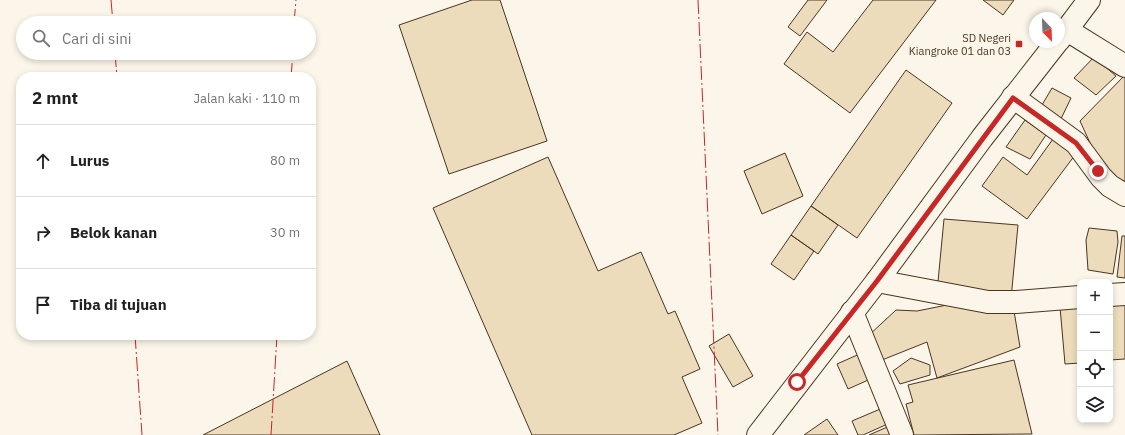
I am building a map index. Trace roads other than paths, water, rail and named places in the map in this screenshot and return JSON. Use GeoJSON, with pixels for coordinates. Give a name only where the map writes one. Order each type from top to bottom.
{"type":"FeatureCollection","features":[{"type":"Feature","properties":{"kind":"street"},"geometry":{"type":"LineString","coordinates":[[1065,32],[1089,0]]}},
{"type":"Feature","properties":{"kind":"street"},"geometry":{"type":"LineString","coordinates":[[1065,39],[1125,66]]}},
{"type":"Feature","properties":{"kind":"street"},"geometry":{"type":"LineString","coordinates":[[758,435],[877,281],[1013,98],[1052,48]]}},
{"type":"Feature","properties":{"kind":"street"},"geometry":{"type":"LineString","coordinates":[[1013,98],[1076,143],[1101,177],[1110,186],[1125,195]]}},
{"type":"Feature","properties":{"kind":"street"},"geometry":{"type":"LineString","coordinates":[[877,281],[988,302],[1077,298]]}},
{"type":"Feature","properties":{"kind":"street"},"geometry":{"type":"LineString","coordinates":[[1113,295],[1125,294]]}},
{"type":"Feature","properties":{"kind":"street"},"geometry":{"type":"LineString","coordinates":[[852,312],[902,435]]}},
{"type":"Feature","properties":{"kind":"place","name":"SD Negeri Kiangroke 01 dan 03"},"geometry":{"type":"Point","coordinates":[1019,44]}}]}
